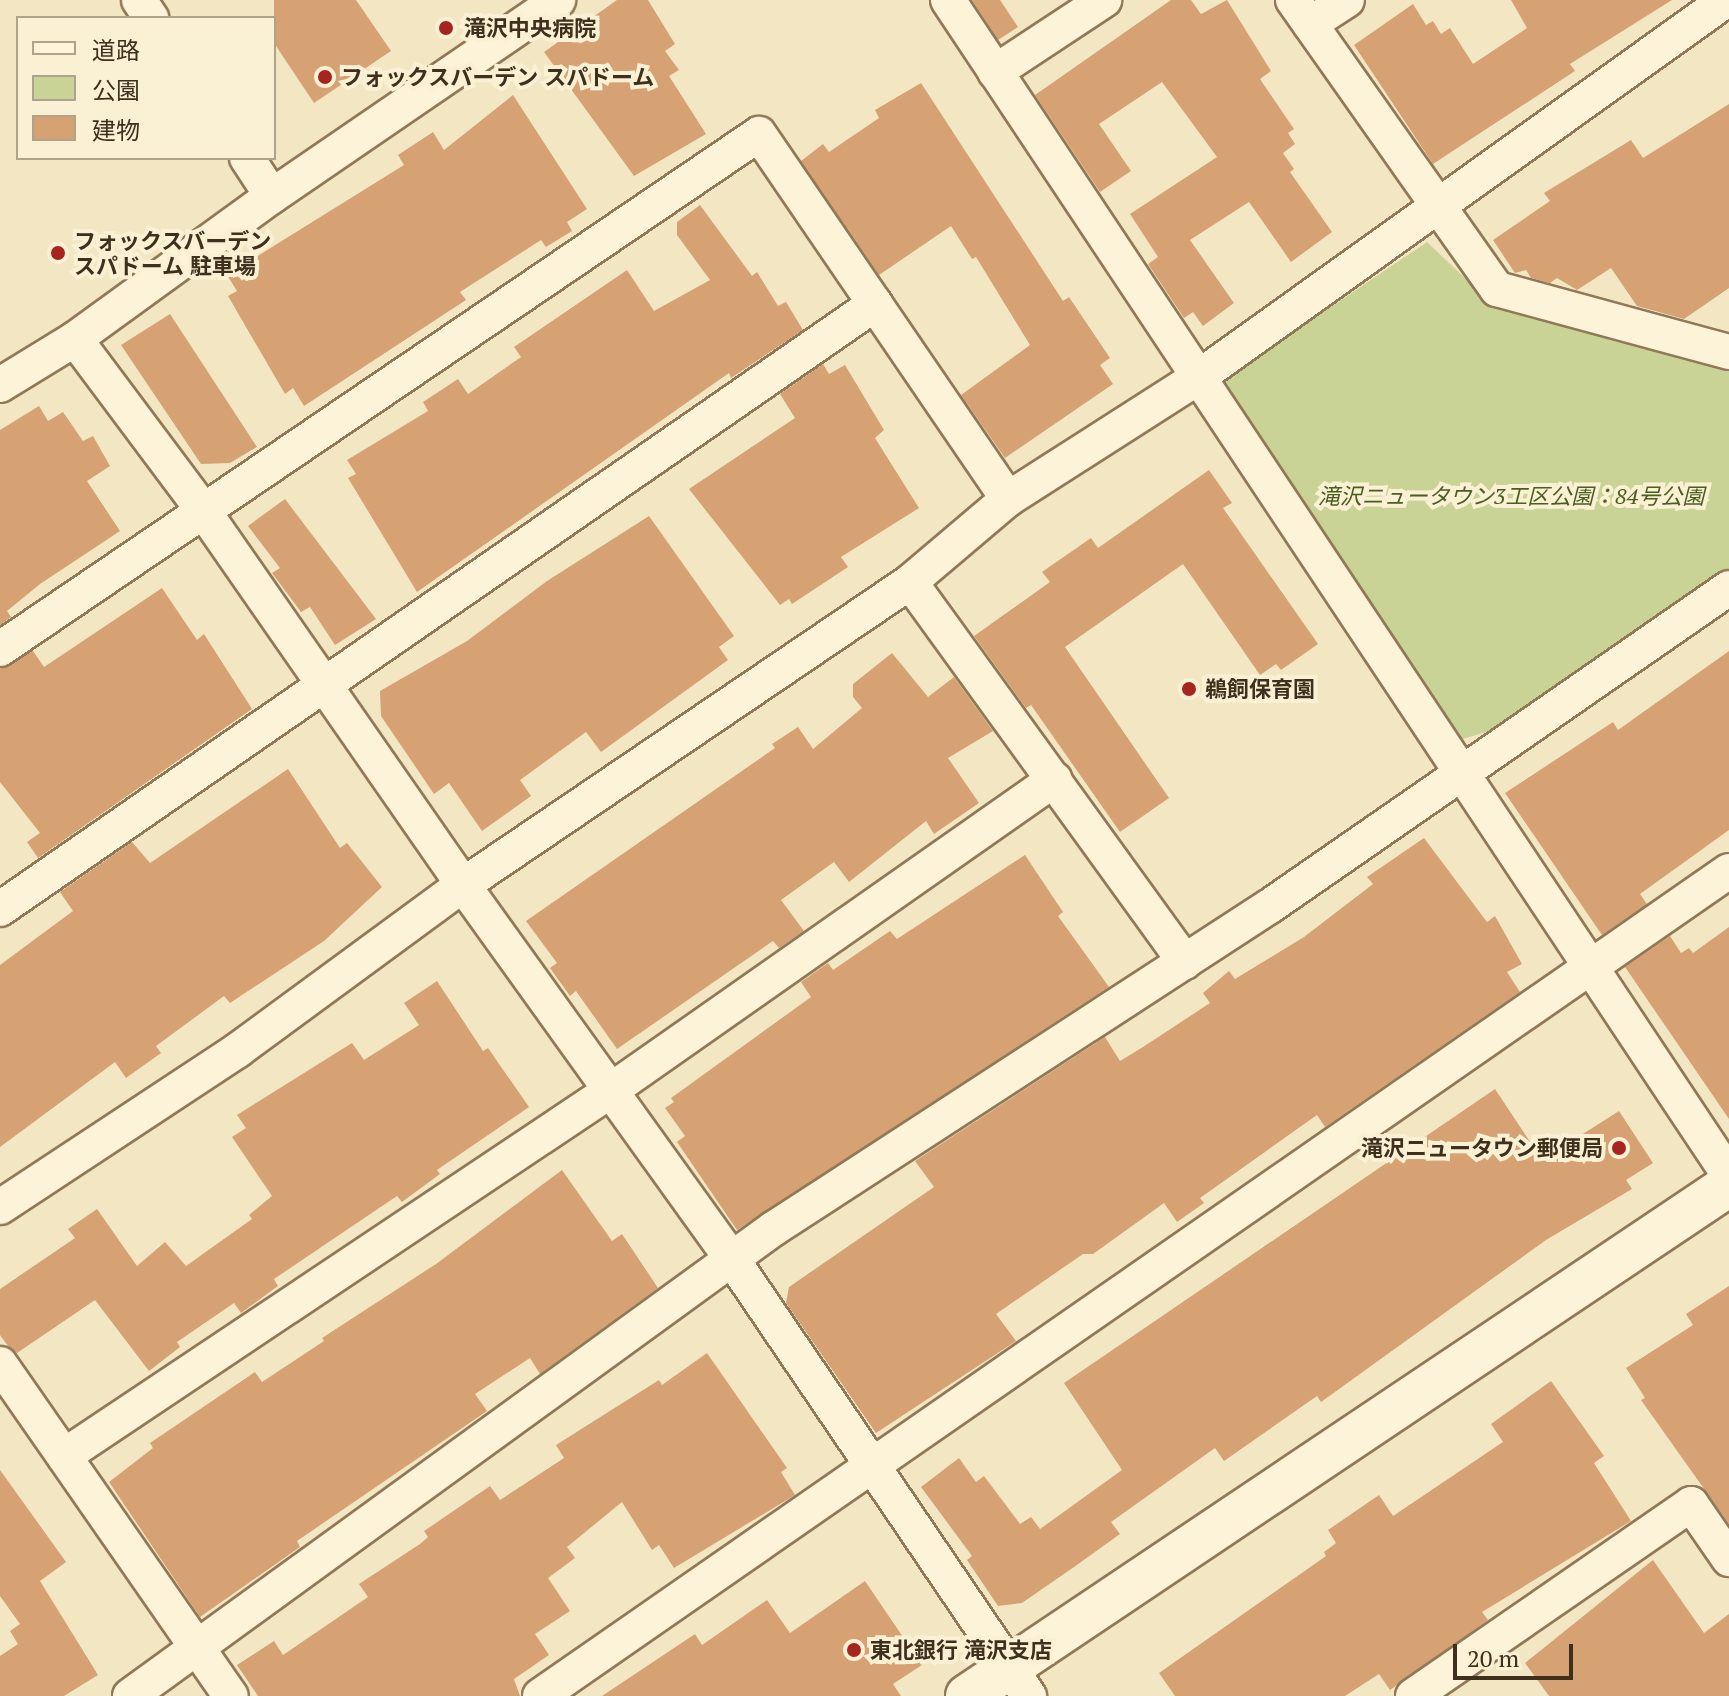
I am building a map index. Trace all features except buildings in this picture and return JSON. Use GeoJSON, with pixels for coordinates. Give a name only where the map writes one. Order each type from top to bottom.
{"type":"FeatureCollection","features":[{"type":"Feature","properties":{"kind":"street"},"geometry":{"type":"LineString","coordinates":[[0,385],[75,339],[272,196],[558,0]]}},
{"type":"Feature","properties":{"kind":"street"},"geometry":{"type":"LineString","coordinates":[[948,0],[1196,379],[1729,1175]]}},
{"type":"Feature","properties":{"kind":"street"},"geometry":{"type":"LineString","coordinates":[[995,72],[1104,0]]}},
{"type":"Feature","properties":{"kind":"street"},"geometry":{"type":"LineString","coordinates":[[1347,0],[1302,12],[1442,206],[1497,289],[1726,348]]}},
{"type":"Feature","properties":{"kind":"street"},"geometry":{"type":"LineString","coordinates":[[0,1207],[238,1050],[463,885],[910,582],[1008,499],[1196,379],[1726,0]]}},
{"type":"Feature","properties":{"kind":"street"},"geometry":{"type":"LineString","coordinates":[[0,649],[202,509],[759,134],[1008,499]]}},
{"type":"Feature","properties":{"kind":"street"},"geometry":{"type":"LineString","coordinates":[[248,160],[272,196]]}},
{"type":"Feature","properties":{"kind":"street"},"geometry":{"type":"LineString","coordinates":[[0,909],[875,304]]}},
{"type":"Feature","properties":{"kind":"street"},"geometry":{"type":"LineString","coordinates":[[75,339],[202,509],[463,885],[734,1262],[1019,1681]]}},
{"type":"Feature","properties":{"kind":"street"},"geometry":{"type":"LineString","coordinates":[[910,582],[1185,962]]}},
{"type":"Feature","properties":{"kind":"street"},"geometry":{"type":"LineString","coordinates":[[130,1696],[734,1262],[773,1229],[1185,962],[1458,771],[1729,588]]}},
{"type":"Feature","properties":{"kind":"street"},"geometry":{"type":"LineString","coordinates":[[64,1456],[610,1091],[1055,779]]}},
{"type":"Feature","properties":{"kind":"street"},"geometry":{"type":"LineString","coordinates":[[540,1696],[1729,871]]}},
{"type":"Feature","properties":{"kind":"street"},"geometry":{"type":"LineString","coordinates":[[967,1696],[1019,1681],[1729,1185]]}},
{"type":"Feature","properties":{"kind":"street"},"geometry":{"type":"LineString","coordinates":[[0,1364],[231,1696]]}},
{"type":"Feature","properties":{"kind":"street"},"geometry":{"type":"LineString","coordinates":[[1413,1696],[1691,1504],[1729,1559]]}},
{"type":"Feature","properties":{"kind":"green space","name":"滝沢ニュータウン3工区公園：84号公園"},"geometry":{"type":"Polygon","coordinates":[[[1427,242],[1487,299],[1729,369],[1729,573],[1496,729],[1456,741],[1215,385],[1427,242]]]}},
{"type":"Feature","properties":{"kind":"place","name":"滝沢中央病院"},"geometry":{"type":"Point","coordinates":[446,28]}},
{"type":"Feature","properties":{"kind":"place","name":"フォックスバーデン スパドーム"},"geometry":{"type":"Point","coordinates":[325,77]}},
{"type":"Feature","properties":{"kind":"place","name":"フォックスバーデン スパドーム 駐車場"},"geometry":{"type":"Point","coordinates":[58,253]}},
{"type":"Feature","properties":{"kind":"place","name":"鵜飼保育園"},"geometry":{"type":"Point","coordinates":[1189,689]}},
{"type":"Feature","properties":{"kind":"place","name":"滝沢ニュータウン郵便局"},"geometry":{"type":"Point","coordinates":[1619,1148]}},
{"type":"Feature","properties":{"kind":"place","name":"東北銀行 滝沢支店"},"geometry":{"type":"Point","coordinates":[854,1650]}}]}
